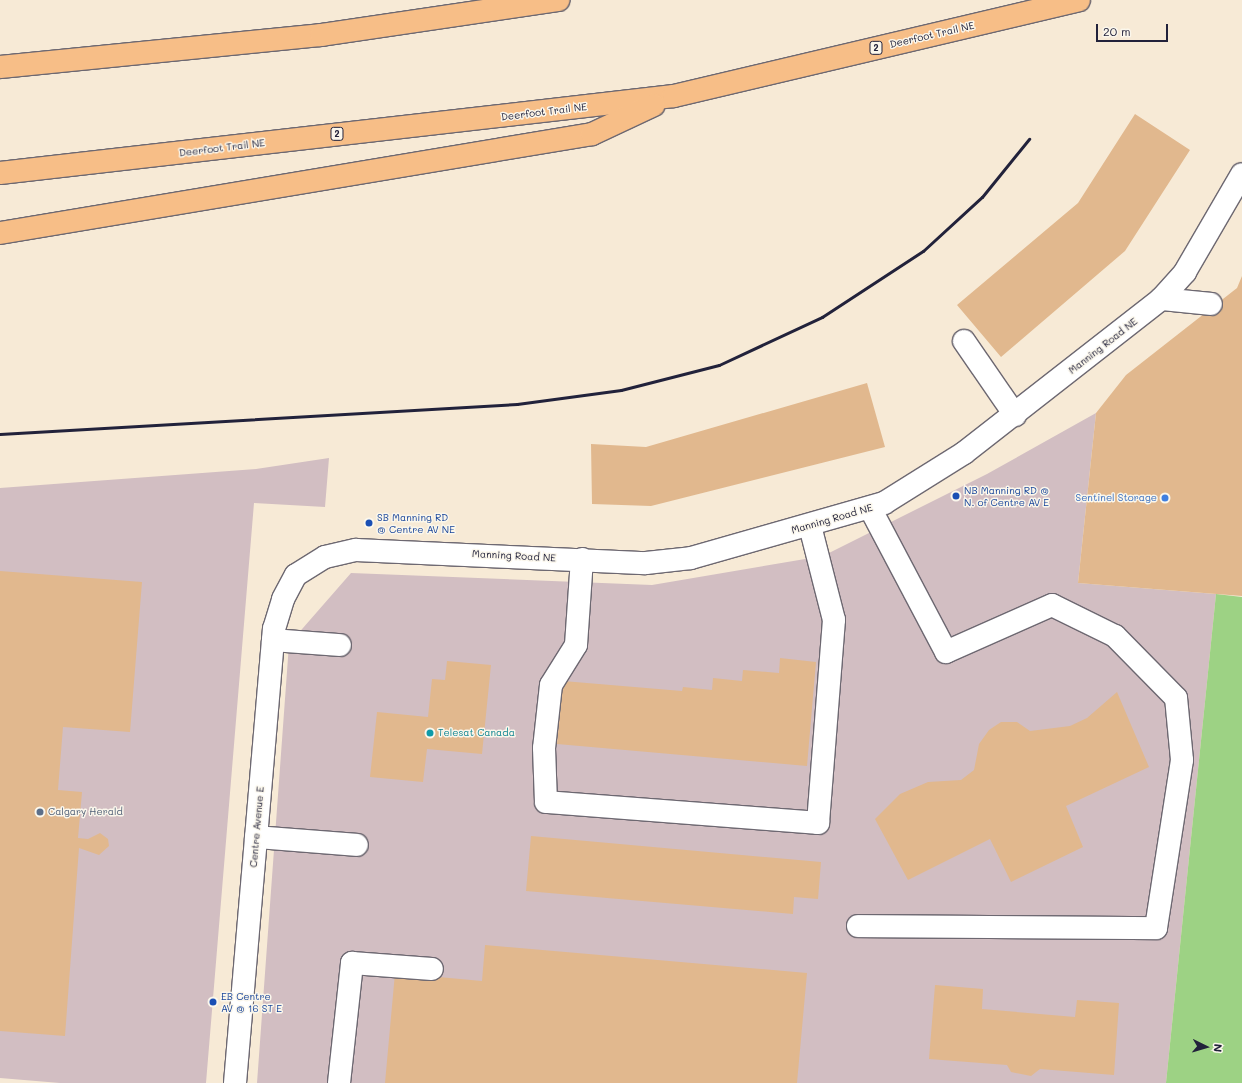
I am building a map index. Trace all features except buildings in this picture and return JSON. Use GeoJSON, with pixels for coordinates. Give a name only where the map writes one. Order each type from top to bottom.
{"type":"FeatureCollection","features":[{"type":"Feature","properties":{"kind":"highway"},"geometry":{"type":"LineString","coordinates":[[0,67],[321,35],[558,0]]}},
{"type":"Feature","properties":{"kind":"highway","name":"Deerfoot Trail NE"},"geometry":{"type":"LineString","coordinates":[[0,173],[674,96],[1079,0]]}},
{"type":"Feature","properties":{"kind":"highway"},"geometry":{"type":"LineString","coordinates":[[0,233],[592,134],[674,96]]}},
{"type":"Feature","properties":{"kind":"street","name":"Manning Road NE"},"geometry":{"type":"LineString","coordinates":[[296,576],[325,557],[356,550],[646,563],[691,558],[870,508],[926,480],[1015,415],[1161,299],[1185,272],[1242,174]]}},
{"type":"Feature","properties":{"kind":"street"},"geometry":{"type":"LineString","coordinates":[[1161,299],[1211,304]]}},
{"type":"Feature","properties":{"kind":"street"},"geometry":{"type":"LineString","coordinates":[[964,341],[1015,415]]}},
{"type":"Feature","properties":{"kind":"street"},"geometry":{"type":"LineString","coordinates":[[858,926],[1156,928],[1182,760],[1176,698],[1115,636],[1052,605],[946,652],[870,508]]}},
{"type":"Feature","properties":{"kind":"street"},"geometry":{"type":"LineString","coordinates":[[582,559],[576,645],[551,686],[544,748],[546,802],[818,823],[834,620],[810,526]]}},
{"type":"Feature","properties":{"kind":"street","name":"Centre Avenue E"},"geometry":{"type":"LineString","coordinates":[[235,1083],[273,640],[283,599],[296,576]]}},
{"type":"Feature","properties":{"kind":"street"},"geometry":{"type":"LineString","coordinates":[[273,640],[340,645]]}},
{"type":"Feature","properties":{"kind":"street"},"geometry":{"type":"LineString","coordinates":[[256,837],[357,845]]}},
{"type":"Feature","properties":{"kind":"street"},"geometry":{"type":"LineString","coordinates":[[339,1083],[352,963],[432,969]]}},
{"type":"Feature","properties":{"kind":"shaded area"},"geometry":{"type":"Polygon","coordinates":[[[1096,413],[1078,583],[1216,594],[1166,1083],[257,1083],[289,644],[351,573],[652,585],[823,556],[987,474],[1096,413]]]}},
{"type":"Feature","properties":{"kind":"shaded area"},"geometry":{"type":"Polygon","coordinates":[[[329,458],[325,507],[254,503],[206,1083],[60,1083],[0,1078],[0,488],[256,469],[329,458]]]}},
{"type":"Feature","properties":{"kind":"green space"},"geometry":{"type":"Polygon","coordinates":[[[1216,594],[1242,597],[1242,1083],[1166,1083],[1216,594]]]}},
{"type":"Feature","properties":{"kind":"railway"},"geometry":{"type":"LineString","coordinates":[[0,434],[517,404],[621,390],[719,365],[822,317],[923,251],[982,197],[1029,139]]}},
{"type":"Feature","properties":{"kind":"place","name":"NB Manning RD @ N. of Centre AV E"},"geometry":{"type":"Point","coordinates":[956,496]}},
{"type":"Feature","properties":{"kind":"place","name":"Sentinel Storage"},"geometry":{"type":"Point","coordinates":[1165,498]}},
{"type":"Feature","properties":{"kind":"place","name":"SB Manning RD @ Centre AV NE"},"geometry":{"type":"Point","coordinates":[369,523]}},
{"type":"Feature","properties":{"kind":"place","name":"Telesat Canada"},"geometry":{"type":"Point","coordinates":[430,733]}},
{"type":"Feature","properties":{"kind":"place","name":"Calgary Herald"},"geometry":{"type":"Point","coordinates":[40,812]}},
{"type":"Feature","properties":{"kind":"place","name":"EB Centre AV @ 16 ST E"},"geometry":{"type":"Point","coordinates":[213,1002]}}]}
